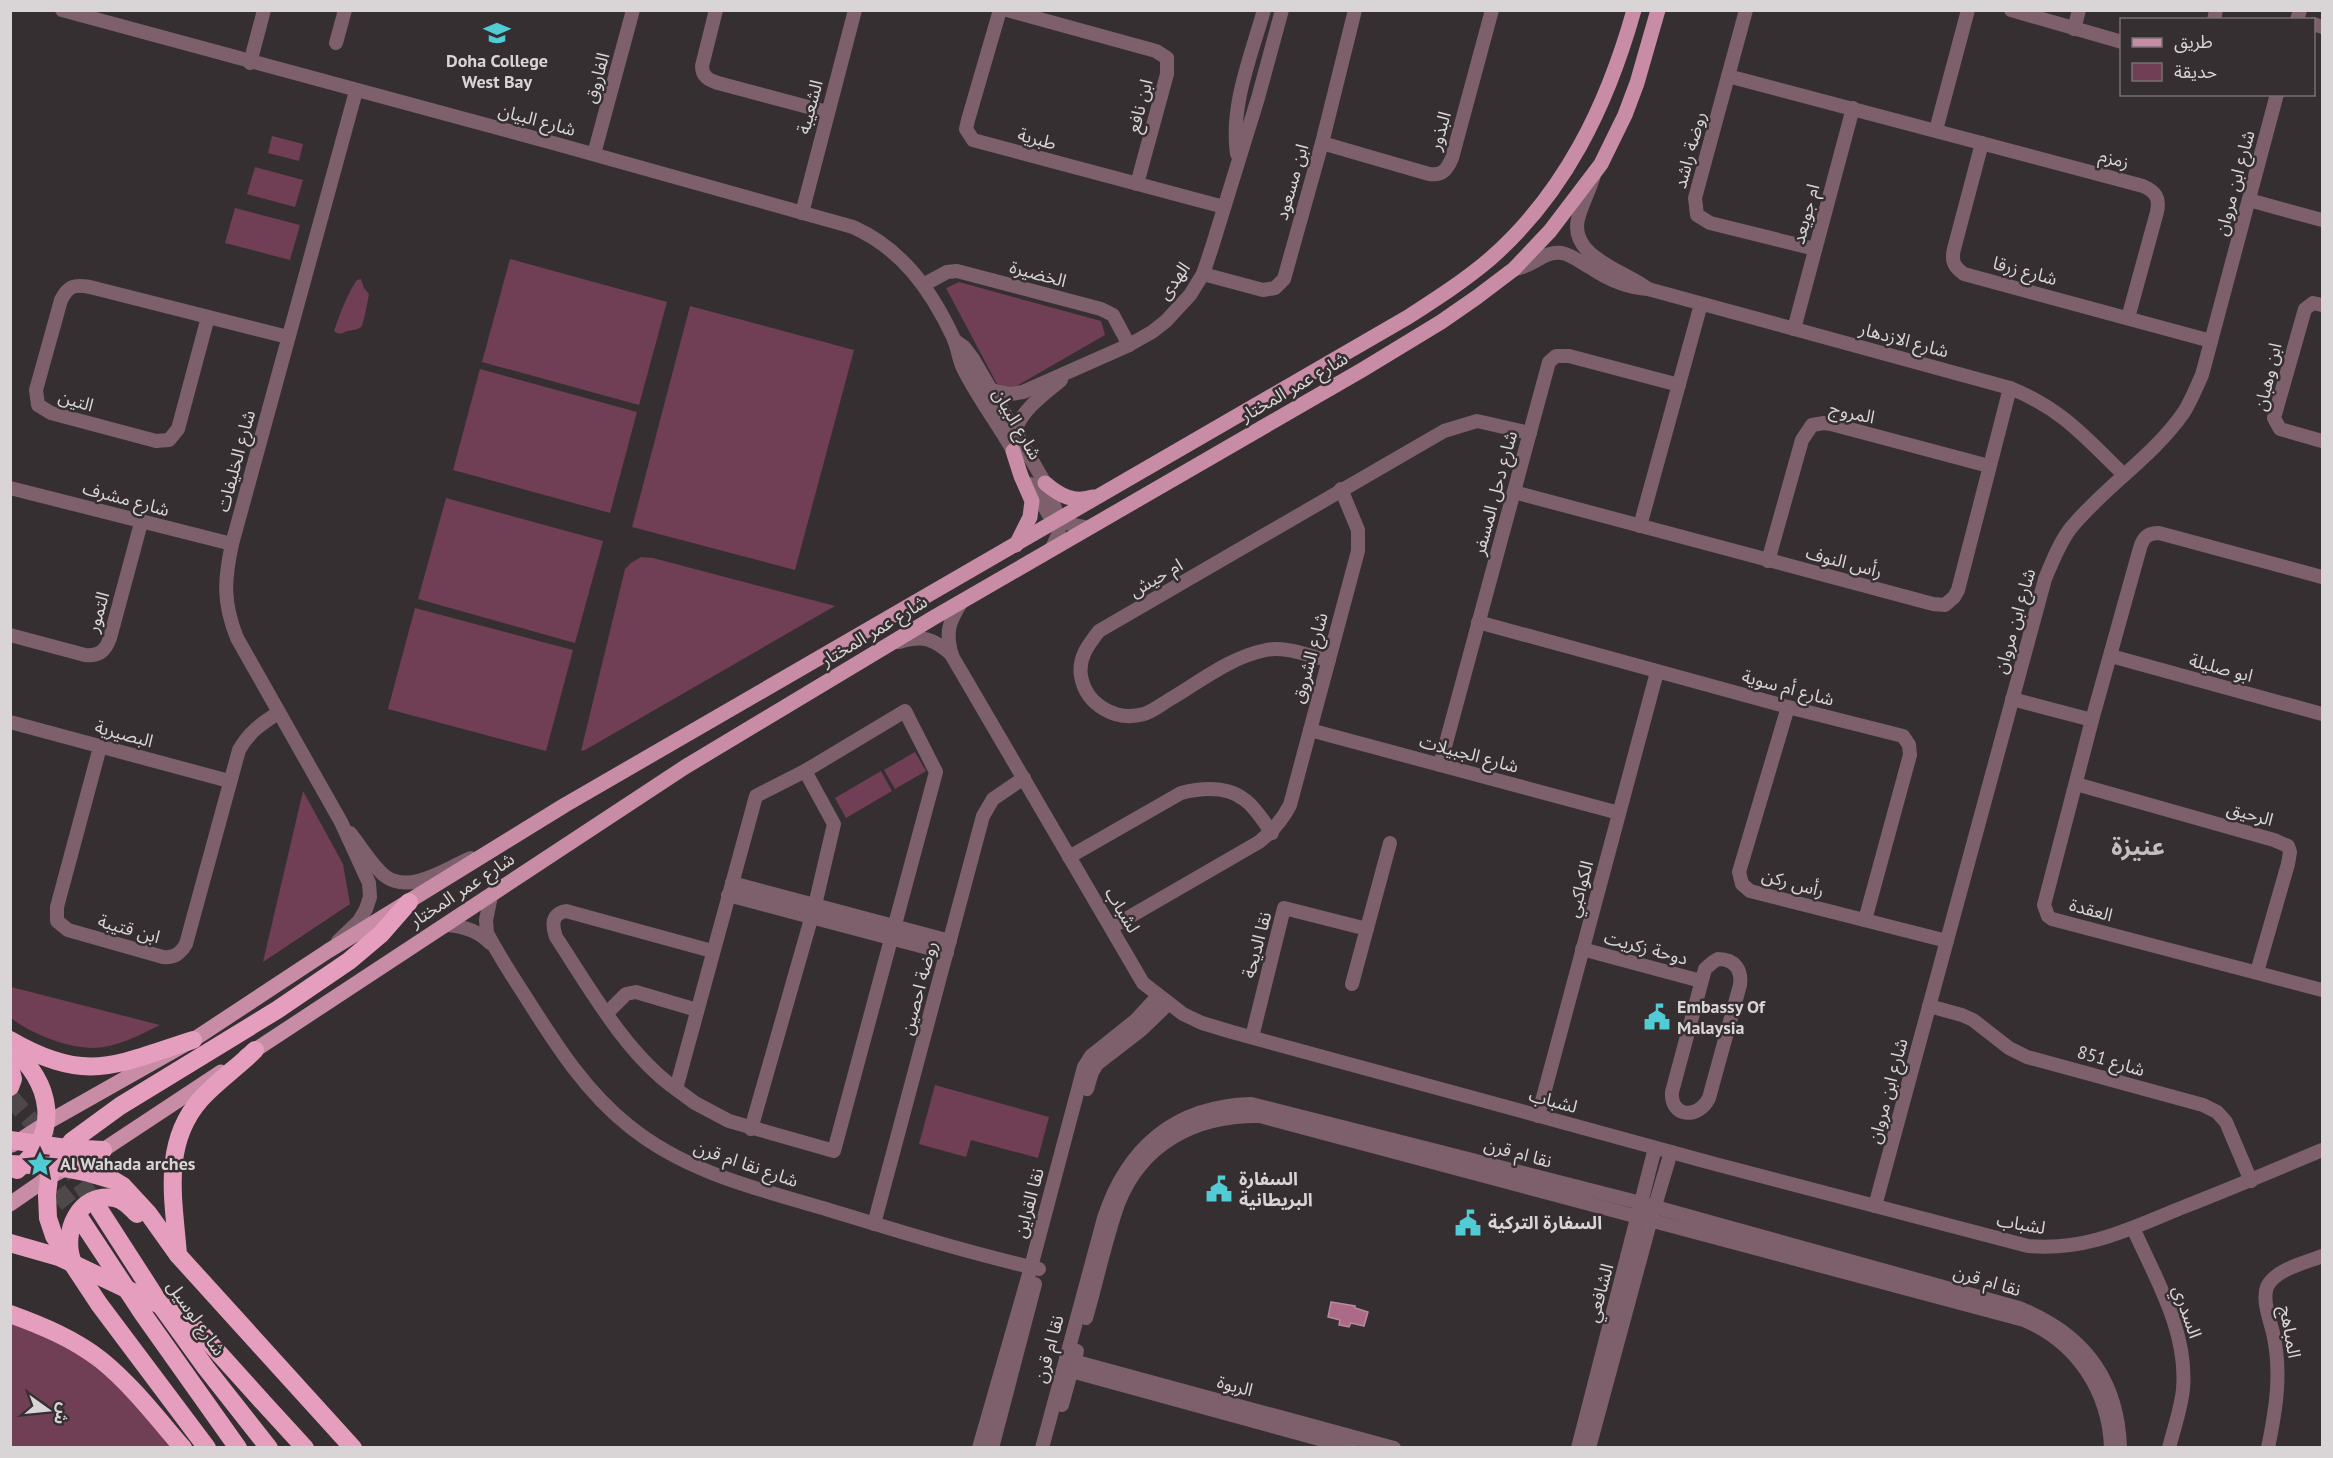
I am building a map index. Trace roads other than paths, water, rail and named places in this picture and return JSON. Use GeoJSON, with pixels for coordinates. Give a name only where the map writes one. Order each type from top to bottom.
{"type":"FeatureCollection","features":[{"type":"Feature","properties":{"kind":"highway"},"geometry":{"type":"LineString","coordinates":[[207,1448],[99,1304],[54,1236],[48,1218],[47,1195],[66,1148],[72,1141],[120,1106],[277,1010],[349,962],[381,934],[409,902]]}},
{"type":"Feature","properties":{"kind":"highway"},"geometry":{"type":"LineString","coordinates":[[10,1040],[46,1059],[72,1066],[100,1067],[126,1062],[193,1040]]}},
{"type":"Feature","properties":{"kind":"highway"},"geometry":{"type":"LineString","coordinates":[[10,1047],[37,1079],[45,1100],[48,1122],[39,1145],[15,1168]]}},
{"type":"Feature","properties":{"kind":"highway"},"geometry":{"type":"LineString","coordinates":[[178,1255],[172,1192],[173,1166],[179,1138],[194,1108],[202,1098],[255,1050]]}},
{"type":"Feature","properties":{"kind":"highway"},"geometry":{"type":"LineString","coordinates":[[10,1067],[13,1079],[10,1087]]}},
{"type":"Feature","properties":{"kind":"highway"},"geometry":{"type":"LineString","coordinates":[[12,1142],[103,1150]]}},
{"type":"Feature","properties":{"kind":"highway"},"geometry":{"type":"LineString","coordinates":[[15,1168],[56,1171],[113,1180],[123,1186],[148,1213],[178,1255],[354,1448]]}},
{"type":"Feature","properties":{"kind":"highway"},"geometry":{"type":"LineString","coordinates":[[76,1270],[68,1248],[71,1224],[80,1210],[90,1202],[116,1198],[127,1204],[164,1236]]}},
{"type":"Feature","properties":{"kind":"highway","name":"شارع لوسيل"},"geometry":{"type":"LineString","coordinates":[[97,1206],[162,1307],[206,1368],[269,1448]]}},
{"type":"Feature","properties":{"kind":"highway"},"geometry":{"type":"LineString","coordinates":[[81,1220],[143,1314],[238,1448]]}},
{"type":"Feature","properties":{"kind":"highway"},"geometry":{"type":"LineString","coordinates":[[10,1243],[59,1257],[175,1312],[198,1330],[305,1448]]}},
{"type":"Feature","properties":{"kind":"highway"},"geometry":{"type":"LineString","coordinates":[[10,1314],[65,1337],[100,1360],[127,1383],[183,1448]]}},
{"type":"Feature","properties":{"kind":"main road","name":"شارع عمر المختار"},"geometry":{"type":"LineString","coordinates":[[12,1142],[193,1040],[328,951],[565,805],[1408,317],[1457,285],[1490,259],[1531,217],[1577,154],[1606,96],[1634,10]]}},
{"type":"Feature","properties":{"kind":"main road","name":"شارع عمر المختار"},"geometry":{"type":"LineString","coordinates":[[10,1204],[56,1171],[103,1150],[685,767],[962,601],[1442,322],[1514,269],[1550,231],[1594,175],[1612,145],[1625,115],[1637,83],[1658,10]]}},
{"type":"Feature","properties":{"kind":"main road"},"geometry":{"type":"LineString","coordinates":[[1013,451],[1020,476],[1032,501],[1030,517],[1016,545]]}},
{"type":"Feature","properties":{"kind":"main road"},"geometry":{"type":"LineString","coordinates":[[1045,483],[1060,495],[1068,498],[1084,500],[1101,495]]}},
{"type":"Feature","properties":{"kind":"street","name":"شارع البيان"},"geometry":{"type":"LineString","coordinates":[[62,10],[250,63],[594,154],[853,227],[868,234],[904,260],[924,285],[954,340],[964,370],[1013,451],[1046,513],[1070,524],[1089,528]]}},
{"type":"Feature","properties":{"kind":"street"},"geometry":{"type":"LineString","coordinates":[[250,63],[264,10]]}},
{"type":"Feature","properties":{"kind":"street"},"geometry":{"type":"LineString","coordinates":[[336,44],[345,10]]}},
{"type":"Feature","properties":{"kind":"street","name":"الفاروق"},"geometry":{"type":"LineString","coordinates":[[594,154],[633,10]]}},
{"type":"Feature","properties":{"kind":"street"},"geometry":{"type":"LineString","coordinates":[[716,10],[702,66],[702,73],[705,77],[718,83],[827,112]]}},
{"type":"Feature","properties":{"kind":"street","name":"الشعيبة"},"geometry":{"type":"LineString","coordinates":[[802,213],[855,10]]}},
{"type":"Feature","properties":{"kind":"street","name":"طبرية"},"geometry":{"type":"LineString","coordinates":[[1000,10],[968,120],[966,129],[969,136],[980,143],[1224,207]]}},
{"type":"Feature","properties":{"kind":"street","name":"ابن نافع"},"geometry":{"type":"LineString","coordinates":[[1008,10],[1156,51],[1167,58],[1167,74],[1137,184]]}},
{"type":"Feature","properties":{"kind":"street","name":"الهدى"},"geometry":{"type":"LineString","coordinates":[[1238,159],[1237,115],[1264,10]]}},
{"type":"Feature","properties":{"kind":"street","name":"الهدى"},"geometry":{"type":"LineString","coordinates":[[991,390],[1011,394],[1023,392],[1129,345],[1166,321],[1190,295],[1203,274],[1282,10]]}},
{"type":"Feature","properties":{"kind":"street","name":"ابن مسعود"},"geometry":{"type":"LineString","coordinates":[[1203,274],[1263,290],[1280,285],[1284,279],[1322,143],[1355,10]]}},
{"type":"Feature","properties":{"kind":"street","name":"البذور"},"geometry":{"type":"LineString","coordinates":[[1322,143],[1429,174],[1443,173],[1452,158],[1492,10]]}},
{"type":"Feature","properties":{"kind":"street","name":"روضة راشد"},"geometry":{"type":"LineString","coordinates":[[1746,10],[1695,198],[1697,215],[1710,223],[1815,249]]}},
{"type":"Feature","properties":{"kind":"street"},"geometry":{"type":"LineString","coordinates":[[1936,130],[1968,10]]}},
{"type":"Feature","properties":{"kind":"street"},"geometry":{"type":"LineString","coordinates":[[2011,10],[2120,42]]}},
{"type":"Feature","properties":{"kind":"street"},"geometry":{"type":"LineString","coordinates":[[2074,29],[2079,10]]}},
{"type":"Feature","properties":{"kind":"street"},"geometry":{"type":"LineString","coordinates":[[1248,70],[1264,74]]}},
{"type":"Feature","properties":{"kind":"street","name":"زمزم"},"geometry":{"type":"LineString","coordinates":[[1728,76],[2143,186],[2153,191],[2158,197],[2159,205],[2128,318]]}},
{"type":"Feature","properties":{"kind":"street","name":"شارع الخليفات"},"geometry":{"type":"LineString","coordinates":[[328,951],[359,921],[370,897],[369,883],[341,822],[237,638],[229,618],[225,597],[226,572],[232,544],[356,91]]}},
{"type":"Feature","properties":{"kind":"street","name":"شارع ابن مروان"},"geometry":{"type":"LineString","coordinates":[[1875,1206],[2045,579],[2056,552],[2069,531],[2164,437],[2183,414],[2202,375],[2276,96]]}},
{"type":"Feature","properties":{"kind":"street","name":"ام جويعد"},"geometry":{"type":"LineString","coordinates":[[1794,329],[1853,108]]}},
{"type":"Feature","properties":{"kind":"street","name":"شارع زرقا"},"geometry":{"type":"LineString","coordinates":[[1982,143],[1954,249],[1953,263],[1957,269],[1964,274],[2211,341]]}},
{"type":"Feature","properties":{"kind":"street","name":"شارع الازدهار"},"geometry":{"type":"LineString","coordinates":[[1594,175],[1578,220],[1578,232],[1582,245],[1600,261],[1636,279],[1648,288]]}},
{"type":"Feature","properties":{"kind":"street"},"geometry":{"type":"LineString","coordinates":[[2249,201],[2322,220]]}},
{"type":"Feature","properties":{"kind":"street","name":"شارع الازدهار"},"geometry":{"type":"LineString","coordinates":[[1514,269],[1529,266],[1546,255],[1560,253],[1633,288],[1648,288],[2010,388],[2047,405],[2069,422],[2124,475]]}},
{"type":"Feature","properties":{"kind":"street","name":"الخضيرة"},"geometry":{"type":"LineString","coordinates":[[924,285],[947,272],[957,271],[1101,309],[1113,315],[1129,345]]}},
{"type":"Feature","properties":{"kind":"street","name":"التين"},"geometry":{"type":"LineString","coordinates":[[208,317],[178,429],[169,440],[156,441],[51,414],[38,405],[36,390],[61,300],[66,290],[72,286],[90,287],[288,337]]}},
{"type":"Feature","properties":{"kind":"street","name":"ابن وهبان"},"geometry":{"type":"LineString","coordinates":[[2322,305],[2313,303],[2305,309],[2274,418],[2280,429],[2322,441]]}},
{"type":"Feature","properties":{"kind":"street"},"geometry":{"type":"LineString","coordinates":[[1640,526],[1701,304]]}},
{"type":"Feature","properties":{"kind":"street","name":"شارع البيان"},"geometry":{"type":"LineString","coordinates":[[954,340],[969,352],[1015,430],[1045,483],[1059,519]]}},
{"type":"Feature","properties":{"kind":"street","name":"شارع دحل المسفر"},"geometry":{"type":"LineString","coordinates":[[1440,765],[1547,367],[1556,356],[1569,356],[1679,385]]}},
{"type":"Feature","properties":{"kind":"street","name":"الهدى"},"geometry":{"type":"LineString","coordinates":[[1015,430],[1032,404],[1075,370]]}},
{"type":"Feature","properties":{"kind":"street","name":"رأس النوف"},"geometry":{"type":"LineString","coordinates":[[1514,492],[1933,604],[1945,604],[1950,602],[1958,590],[2010,388]]}},
{"type":"Feature","properties":{"kind":"street","name":"ام حيش"},"geometry":{"type":"LineString","coordinates":[[1329,660],[1281,649],[1268,649],[1253,653],[1236,659],[1147,713],[1126,717],[1111,713],[1095,704],[1081,678],[1080,665],[1086,648],[1100,632],[1444,430],[1482,421],[1530,432]]}},
{"type":"Feature","properties":{"kind":"street","name":"المروج"},"geometry":{"type":"LineString","coordinates":[[1768,561],[1802,440],[1812,425],[1831,424],[1989,466]]}},
{"type":"Feature","properties":{"kind":"street","name":"شارع مشرف"},"geometry":{"type":"LineString","coordinates":[[10,488],[141,523],[232,544]]}},
{"type":"Feature","properties":{"kind":"street","name":"شارع الشروق"},"geometry":{"type":"LineString","coordinates":[[1112,927],[1251,847],[1272,832],[1290,805],[1358,551],[1359,540],[1354,521],[1341,489]]}},
{"type":"Feature","properties":{"kind":"street"},"geometry":{"type":"LineString","coordinates":[[1051,550],[1058,535],[1059,519]]}},
{"type":"Feature","properties":{"kind":"street","name":"التمور"},"geometry":{"type":"LineString","coordinates":[[10,635],[85,655],[94,656],[101,653],[110,638],[141,523]]}},
{"type":"Feature","properties":{"kind":"street","name":"العقدة"},"geometry":{"type":"LineString","coordinates":[[2322,578],[2152,533],[2142,541],[2044,904],[2048,916],[2052,918],[2322,990]]}},
{"type":"Feature","properties":{"kind":"street","name":"لشباب"},"geometry":{"type":"LineString","coordinates":[[962,601],[949,626],[948,643],[952,656],[1143,983],[1193,1020],[1655,1148],[2028,1246],[2068,1247],[2133,1228],[2322,1150]]}},
{"type":"Feature","properties":{"kind":"street","name":"شارع أم سوية"},"geometry":{"type":"LineString","coordinates":[[1478,622],[1788,707],[1900,735],[1909,745],[1908,764],[1865,920]]}},
{"type":"Feature","properties":{"kind":"street","name":"لشباب"},"geometry":{"type":"LineString","coordinates":[[894,643],[914,638],[929,639],[952,656]]}},
{"type":"Feature","properties":{"kind":"street","name":"ابو صليلة"},"geometry":{"type":"LineString","coordinates":[[2111,656],[2322,714]]}},
{"type":"Feature","properties":{"kind":"street","name":"الكواكبي"},"geometry":{"type":"LineString","coordinates":[[1538,1116],[1658,672]]}},
{"type":"Feature","properties":{"kind":"street"},"geometry":{"type":"LineString","coordinates":[[2012,699],[2092,720]]}},
{"type":"Feature","properties":{"kind":"street","name":"رأس ركن"},"geometry":{"type":"LineString","coordinates":[[1788,707],[1739,873],[1739,878],[1745,888],[1947,941]]}},
{"type":"Feature","properties":{"kind":"street"},"geometry":{"type":"LineString","coordinates":[[676,1089],[756,796],[805,771],[905,711],[936,772],[834,1151],[729,1122],[676,1089],[664,1081],[642,1058],[607,1013],[556,937],[552,925],[555,916],[566,910],[712,951]]}},
{"type":"Feature","properties":{"kind":"street","name":"ابن قتيبة"},"geometry":{"type":"LineString","coordinates":[[100,747],[57,907],[57,921],[68,930],[163,957],[178,954],[186,944],[239,750],[246,737],[257,726],[278,713]]}},
{"type":"Feature","properties":{"kind":"street","name":"البصيرية"},"geometry":{"type":"LineString","coordinates":[[10,722],[229,780]]}},
{"type":"Feature","properties":{"kind":"street","name":"شارع الجبيلات"},"geometry":{"type":"LineString","coordinates":[[1310,729],[1619,813]]}},
{"type":"Feature","properties":{"kind":"street"},"geometry":{"type":"LineString","coordinates":[[751,1129],[814,910],[834,824],[805,771]]}},
{"type":"Feature","properties":{"kind":"street","name":"روضة احصين"},"geometry":{"type":"LineString","coordinates":[[874,1224],[983,816],[993,799],[1024,778]]}},
{"type":"Feature","properties":{"kind":"street","name":"الرحيق"},"geometry":{"type":"LineString","coordinates":[[2076,784],[2274,840],[2288,846],[2290,852],[2288,864],[2257,972]]}},
{"type":"Feature","properties":{"kind":"street"},"geometry":{"type":"LineString","coordinates":[[1069,857],[1181,793],[1192,790],[1212,789],[1240,797],[1249,804],[1272,832]]}},
{"type":"Feature","properties":{"kind":"street","name":"شارع الخليفات"},"geometry":{"type":"LineString","coordinates":[[341,822],[385,876],[407,884],[418,882],[497,847]]}},
{"type":"Feature","properties":{"kind":"street"},"geometry":{"type":"LineString","coordinates":[[1352,984],[1390,843]]}},
{"type":"Feature","properties":{"kind":"street"},"geometry":{"type":"LineString","coordinates":[[730,889],[949,947]]}},
{"type":"Feature","properties":{"kind":"street","name":"شارع نقا ام قرن"},"geometry":{"type":"LineString","coordinates":[[491,896],[486,920],[487,933],[495,949],[577,1073],[606,1107],[630,1127],[678,1159],[715,1175],[874,1224],[1035,1268]]}},
{"type":"Feature","properties":{"kind":"street","name":"نقا الديحة"},"geometry":{"type":"LineString","coordinates":[[1252,1037],[1284,908],[1367,929]]}},
{"type":"Feature","properties":{"kind":"street","name":"شارع نقا ام قرن"},"geometry":{"type":"LineString","coordinates":[[446,925],[459,925],[476,932],[495,949]]}},
{"type":"Feature","properties":{"kind":"street","name":"دوحة زكريت"},"geometry":{"type":"LineString","coordinates":[[1582,949],[1701,981]]}},
{"type":"Feature","properties":{"kind":"street","name":"دوحة زكريت"},"geometry":{"type":"LineString","coordinates":[[1719,959],[1733,962],[1741,978],[1709,1098],[1701,1110],[1686,1113],[1678,1110],[1674,1104],[1672,1092],[1701,981],[1705,969],[1719,959]]}},
{"type":"Feature","properties":{"kind":"street"},"geometry":{"type":"LineString","coordinates":[[607,1013],[626,994],[636,993],[697,1010]]}},
{"type":"Feature","properties":{"kind":"street","name":"نقا القراين"},"geometry":{"type":"LineString","coordinates":[[992,1448],[1084,1066],[1091,1056],[1163,1000]]}},
{"type":"Feature","properties":{"kind":"street","name":"شارع 851"},"geometry":{"type":"LineString","coordinates":[[1929,1006],[1962,1014],[2009,1048],[2028,1057],[2203,1105],[2217,1112],[2226,1122],[2250,1181]]}},
{"type":"Feature","properties":{"kind":"street","name":"نقا ام قرن"},"geometry":{"type":"LineString","coordinates":[[1042,1448],[1119,1203],[1132,1179],[1148,1158],[1165,1142],[1187,1129],[1211,1120],[1232,1116],[1260,1116],[2019,1308],[2046,1319],[2084,1348],[2100,1374],[2113,1403],[2120,1448]]}},
{"type":"Feature","properties":{"kind":"street","name":"الشافعي"},"geometry":{"type":"LineString","coordinates":[[1589,1448],[1646,1212],[1655,1148]]}},
{"type":"Feature","properties":{"kind":"street","name":"الشافعي"},"geometry":{"type":"LineString","coordinates":[[1578,1448],[1646,1212],[1671,1152]]}},
{"type":"Feature","properties":{"kind":"street","name":"نقا ام قرن"},"geometry":{"type":"LineString","coordinates":[[1646,1212],[2034,1324],[2060,1341],[2090,1375],[2103,1403],[2110,1430],[2111,1448]]}},
{"type":"Feature","properties":{"kind":"street","name":"السدري"},"geometry":{"type":"LineString","coordinates":[[2133,1228],[2178,1332],[2182,1351],[2183,1390],[2169,1448]]}},
{"type":"Feature","properties":{"kind":"street","name":"المباهج"},"geometry":{"type":"LineString","coordinates":[[2268,1448],[2278,1383],[2276,1343],[2265,1296],[2267,1287],[2281,1274],[2322,1256]]}},
{"type":"Feature","properties":{"kind":"street","name":"نقا القراين"},"geometry":{"type":"LineString","coordinates":[[979,1448],[1035,1268]]}},
{"type":"Feature","properties":{"kind":"street","name":"نقا ام قرن"},"geometry":{"type":"LineString","coordinates":[[1051,1448],[1068,1365]]}},
{"type":"Feature","properties":{"kind":"street","name":"الربوة"},"geometry":{"type":"LineString","coordinates":[[1068,1365],[1352,1448]]}},
{"type":"Feature","properties":{"kind":"street","name":"الربوة"},"geometry":{"type":"LineString","coordinates":[[1068,1365],[1394,1448]]}},
{"type":"Feature","properties":{"kind":"tunnel"},"geometry":{"type":"LineString","coordinates":[[10,1097],[48,1140]]}},
{"type":"Feature","properties":{"kind":"tunnel"},"geometry":{"type":"LineString","coordinates":[[65,1161],[97,1206]]}},
{"type":"Feature","properties":{"kind":"tunnel"},"geometry":{"type":"LineString","coordinates":[[41,1169],[81,1220]]}},
{"type":"Feature","properties":{"kind":"place","name":"Doha College West Bay"},"geometry":{"type":"Point","coordinates":[497,33]}},
{"type":"Feature","properties":{"kind":"place","name":"Embassy Of Malaysia"},"geometry":{"type":"Point","coordinates":[1657,1017]}},
{"type":"Feature","properties":{"kind":"place","name":"Al Wahada arches"},"geometry":{"type":"Point","coordinates":[40,1164]}},
{"type":"Feature","properties":{"kind":"place","name":"السفارة البريطانية"},"geometry":{"type":"Point","coordinates":[1219,1189]}},
{"type":"Feature","properties":{"kind":"place","name":"السفارة التركية"},"geometry":{"type":"Point","coordinates":[1468,1223]}},
{"type":"Feature","properties":{"kind":"district","name":"عنيزة"},"geometry":{"type":"Point","coordinates":[2138,847]}}]}
